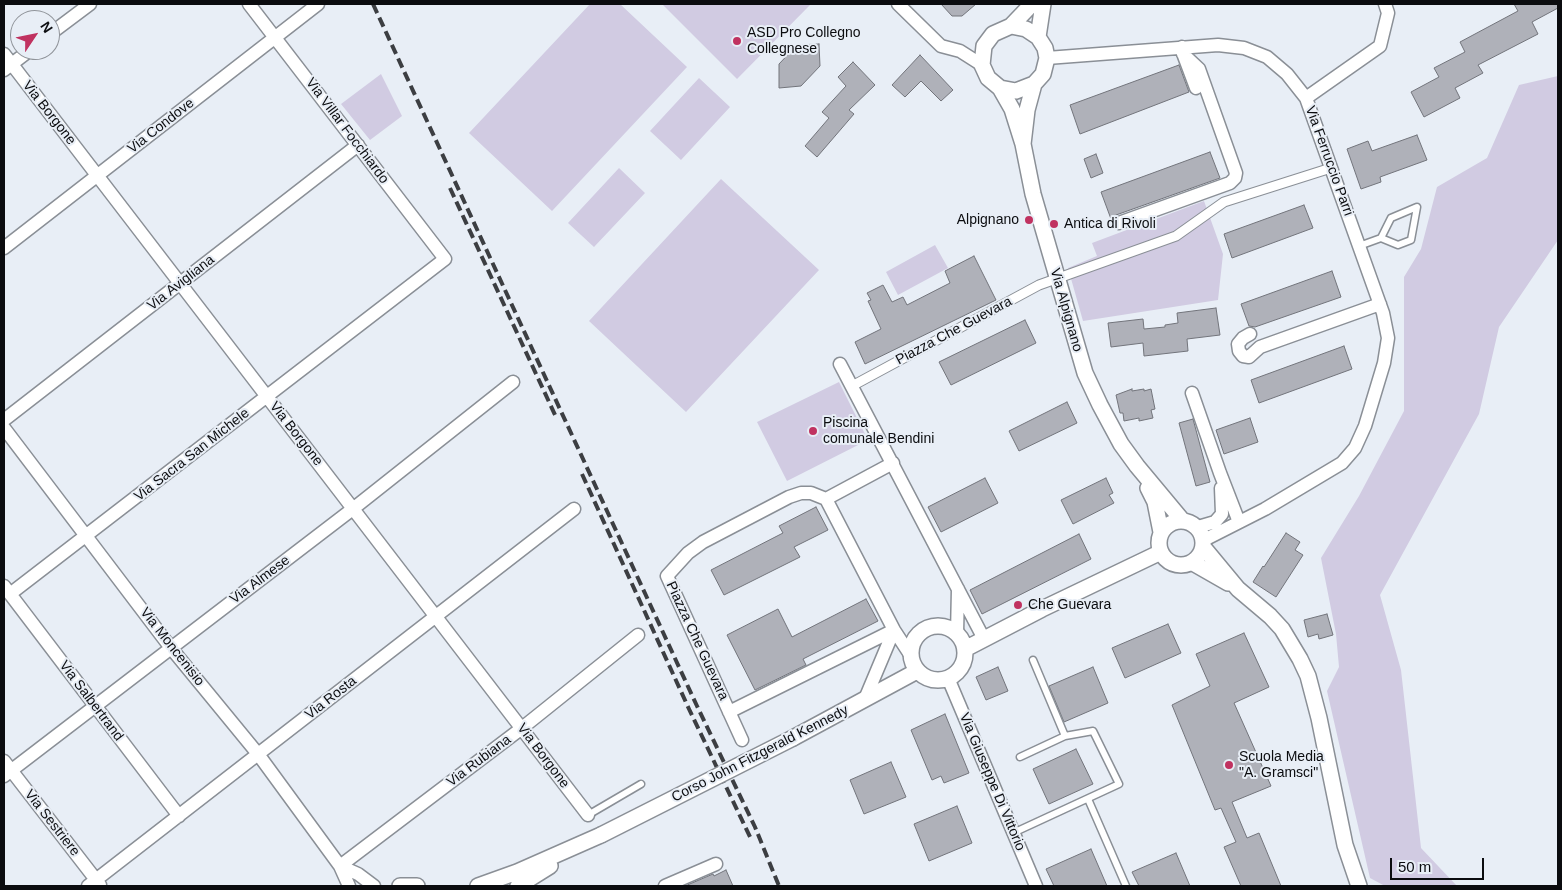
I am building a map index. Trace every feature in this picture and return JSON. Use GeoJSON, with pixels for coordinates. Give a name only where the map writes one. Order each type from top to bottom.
{"type":"FeatureCollection","features":[{"type":"Feature","properties":{"kind":"street"},"geometry":{"type":"LineString","coordinates":[[60,26],[90,4]]}},
{"type":"Feature","properties":{"kind":"street","name":"Via Villar Focchiardo"},"geometry":{"type":"LineString","coordinates":[[249,4],[445,259]]}},
{"type":"Feature","properties":{"kind":"street","name":"Via Condove"},"geometry":{"type":"LineString","coordinates":[[4,248],[318,4]]}},
{"type":"Feature","properties":{"kind":"street"},"geometry":{"type":"LineString","coordinates":[[898,4],[941,46],[960,51],[982,65]]}},
{"type":"Feature","properties":{"kind":"street"},"geometry":{"type":"LineString","coordinates":[[1011,26],[1026,29],[1038,37],[1045,48],[1047,58],[1043,74],[1034,84],[1016,91],[1000,88],[988,78],[982,65],[984,46],[993,34],[1011,26],[1032,4]]}},
{"type":"Feature","properties":{"kind":"street"},"geometry":{"type":"LineString","coordinates":[[1038,37],[1042,4]]}},
{"type":"Feature","properties":{"kind":"street"},"geometry":{"type":"LineString","coordinates":[[1306,98],[1380,46],[1388,13],[1385,4]]}},
{"type":"Feature","properties":{"kind":"street","name":"Via Ferruccio Parri"},"geometry":{"type":"LineString","coordinates":[[1047,58],[1182,51],[1218,45],[1244,48],[1267,57],[1287,74],[1306,98],[1380,304],[1388,338],[1384,364],[1365,426],[1355,448],[1342,463],[1265,509],[1202,539]]}},
{"type":"Feature","properties":{"kind":"street"},"geometry":{"type":"LineString","coordinates":[[960,51],[984,46]]}},
{"type":"Feature","properties":{"kind":"street"},"geometry":{"type":"LineString","coordinates":[[1182,51],[1196,88]]}},
{"type":"Feature","properties":{"kind":"street"},"geometry":{"type":"LineString","coordinates":[[1119,223],[1230,183],[1235,178],[1236,173],[1199,69],[1182,51]]}},
{"type":"Feature","properties":{"kind":"street","name":"Via Borgone"},"geometry":{"type":"LineString","coordinates":[[6,63],[97,175],[588,815]]}},
{"type":"Feature","properties":{"kind":"street"},"geometry":{"type":"LineString","coordinates":[[1022,144],[1027,110],[1034,84]]}},
{"type":"Feature","properties":{"kind":"street","name":"Via Alpignano"},"geometry":{"type":"LineString","coordinates":[[1000,88],[1012,110],[1033,194],[1085,373],[1117,436],[1137,466],[1182,520]]}},
{"type":"Feature","properties":{"kind":"street","name":"Via Avigliana"},"geometry":{"type":"LineString","coordinates":[[4,420],[358,145]]}},
{"type":"Feature","properties":{"kind":"street","name":"Piazza Che Guevara"},"geometry":{"type":"LineString","coordinates":[[852,386],[1039,285],[1176,236],[1224,202],[1331,168]]}},
{"type":"Feature","properties":{"kind":"street","name":"Via Sacra San Michele"},"geometry":{"type":"LineString","coordinates":[[7,590],[87,537],[445,259]]}},
{"type":"Feature","properties":{"kind":"street"},"geometry":{"type":"LineString","coordinates":[[1250,334],[1238,344],[1239,351],[1243,356],[1249,357],[1260,347],[1380,304]]}},
{"type":"Feature","properties":{"kind":"street"},"geometry":{"type":"LineString","coordinates":[[840,364],[984,639]]}},
{"type":"Feature","properties":{"kind":"street","name":"Via Almese"},"geometry":{"type":"LineString","coordinates":[[6,769],[95,706],[171,648],[354,508],[513,382]]}},
{"type":"Feature","properties":{"kind":"street"},"geometry":{"type":"LineString","coordinates":[[1192,393],[1239,522]]}},
{"type":"Feature","properties":{"kind":"street","name":"Via Moncenisio"},"geometry":{"type":"LineString","coordinates":[[4,428],[171,648],[258,754],[340,866],[348,886]]}},
{"type":"Feature","properties":{"kind":"street"},"geometry":{"type":"LineString","coordinates":[[893,464],[826,498],[894,630],[911,656],[917,671],[927,678],[936,680],[948,678],[955,674],[963,664],[965,649],[960,638],[952,630],[942,626],[931,627],[919,633],[912,643],[911,656]]}},
{"type":"Feature","properties":{"kind":"street","name":"Via Alpignano"},"geometry":{"type":"LineString","coordinates":[[1137,466],[1155,502],[1161,532]]}},
{"type":"Feature","properties":{"kind":"street"},"geometry":{"type":"LineString","coordinates":[[1220,473],[1223,501],[1222,514],[1202,539],[1200,555],[1193,563],[1185,565],[1174,564],[1166,560],[1160,552],[1159,541],[1161,532],[1169,524],[1182,520],[1190,522],[1202,539],[1238,589]]}},
{"type":"Feature","properties":{"kind":"street","name":"Piazza Che Guevara"},"geometry":{"type":"LineString","coordinates":[[742,740],[667,576],[688,553],[709,538],[789,497],[801,493],[811,493],[826,498]]}},
{"type":"Feature","properties":{"kind":"street","name":"Via Rosta"},"geometry":{"type":"LineString","coordinates":[[95,884],[258,754],[574,509]]}},
{"type":"Feature","properties":{"kind":"street"},"geometry":{"type":"LineString","coordinates":[[965,649],[1042,609],[1160,552]]}},
{"type":"Feature","properties":{"kind":"street"},"geometry":{"type":"LineString","coordinates":[[1193,563],[1238,589],[1270,616],[1282,629],[1304,668],[1319,718],[1345,845],[1359,886]]}},
{"type":"Feature","properties":{"kind":"street"},"geometry":{"type":"LineString","coordinates":[[956,634],[958,588]]}},
{"type":"Feature","properties":{"kind":"street","name":"Via Salbertrand"},"geometry":{"type":"LineString","coordinates":[[7,590],[179,816]]}},
{"type":"Feature","properties":{"kind":"street"},"geometry":{"type":"LineString","coordinates":[[865,699],[894,630]]}},
{"type":"Feature","properties":{"kind":"street","name":"Piazza Che Guevara"},"geometry":{"type":"LineString","coordinates":[[729,712],[894,630]]}},
{"type":"Feature","properties":{"kind":"street","name":"Via Rubiana"},"geometry":{"type":"LineString","coordinates":[[340,866],[522,728],[638,635]]}},
{"type":"Feature","properties":{"kind":"street","name":"Corso John Fitzgerald Kennedy"},"geometry":{"type":"LineString","coordinates":[[478,886],[517,872],[602,835],[793,738],[917,671]]}},
{"type":"Feature","properties":{"kind":"street","name":"Via Giuseppe Di Vittorio"},"geometry":{"type":"LineString","coordinates":[[948,678],[1036,886]]}},
{"type":"Feature","properties":{"kind":"street","name":"Via Sestriere"},"geometry":{"type":"LineString","coordinates":[[6,769],[95,884]]}},
{"type":"Feature","properties":{"kind":"street","name":"Corso John Fitzgerald Kennedy"},"geometry":{"type":"LineString","coordinates":[[518,886],[602,835]]}},
{"type":"Feature","properties":{"kind":"street"},"geometry":{"type":"LineString","coordinates":[[665,886],[716,864]]}},
{"type":"Feature","properties":{"kind":"street","name":"Via Moncenisio"},"geometry":{"type":"LineString","coordinates":[[340,866],[358,874],[374,886]]}},
{"type":"Feature","properties":{"kind":"street"},"geometry":{"type":"LineString","coordinates":[[400,886],[417,886]]}},
{"type":"Feature","properties":{"kind":"lane"},"geometry":{"type":"LineString","coordinates":[[1359,246],[1381,238],[1398,245],[1411,240],[1417,208],[1391,218],[1381,238]]}},
{"type":"Feature","properties":{"kind":"lane"},"geometry":{"type":"LineString","coordinates":[[1032,660],[1065,736]]}},
{"type":"Feature","properties":{"kind":"lane"},"geometry":{"type":"LineString","coordinates":[[1013,833],[1119,784],[1094,731],[1065,736],[1020,757]]}},
{"type":"Feature","properties":{"kind":"lane"},"geometry":{"type":"LineString","coordinates":[[588,815],[641,784]]}},
{"type":"Feature","properties":{"kind":"lane"},"geometry":{"type":"LineString","coordinates":[[1088,799],[1126,886]]}},
{"type":"Feature","properties":{"kind":"shaded area"},"geometry":{"type":"Polygon","coordinates":[[[590,4],[620,4],[687,67],[552,211],[469,133],[590,4]]]}},
{"type":"Feature","properties":{"kind":"shaded area","name":"ASD Pro Collegno Collegnese"},"geometry":{"type":"Polygon","coordinates":[[[662,4],[811,4],[737,79],[662,4]]]}},
{"type":"Feature","properties":{"kind":"shaded area"},"geometry":{"type":"Polygon","coordinates":[[[381,74],[402,116],[370,140],[341,104],[381,74]]]}},
{"type":"Feature","properties":{"kind":"shaded area"},"geometry":{"type":"Polygon","coordinates":[[[1558,76],[1558,240],[1499,327],[1479,414],[1380,595],[1401,670],[1421,848],[1457,886],[1385,886],[1370,878],[1327,691],[1339,667],[1336,634],[1321,558],[1359,496],[1404,411],[1404,277],[1421,249],[1437,187],[1487,158],[1519,85],[1558,76]]]}},
{"type":"Feature","properties":{"kind":"shaded area"},"geometry":{"type":"Polygon","coordinates":[[[699,78],[730,107],[681,160],[650,131],[699,78]]]}},
{"type":"Feature","properties":{"kind":"shaded area"},"geometry":{"type":"Polygon","coordinates":[[[619,168],[645,193],[594,247],[568,223],[619,168]]]}},
{"type":"Feature","properties":{"kind":"shaded area"},"geometry":{"type":"Polygon","coordinates":[[[721,179],[819,270],[686,412],[589,321],[721,179]]]}},
{"type":"Feature","properties":{"kind":"shaded area"},"geometry":{"type":"Polygon","coordinates":[[[1204,201],[1223,254],[1218,300],[1083,321],[1068,268],[1097,256],[1092,243],[1204,201]]]}},
{"type":"Feature","properties":{"kind":"shaded area"},"geometry":{"type":"Polygon","coordinates":[[[935,245],[948,268],[898,295],[886,272],[935,245]]]}},
{"type":"Feature","properties":{"kind":"shaded area","name":"Piscina comunale Bendini"},"geometry":{"type":"Polygon","coordinates":[[[839,382],[868,440],[787,481],[757,422],[839,382]]]}},
{"type":"Feature","properties":{"kind":"building"},"geometry":{"type":"Polygon","coordinates":[[[941,4],[976,4],[962,16],[952,16],[941,4]]]}},
{"type":"Feature","properties":{"kind":"building"},"geometry":{"type":"Polygon","coordinates":[[[1514,4],[1558,4],[1558,8],[1532,22],[1538,34],[1478,65],[1483,73],[1455,88],[1460,98],[1424,117],[1411,92],[1439,77],[1434,68],[1465,52],[1460,42],[1518,11],[1514,4]]]}},
{"type":"Feature","properties":{"kind":"building"},"geometry":{"type":"Polygon","coordinates":[[[819,44],[820,66],[801,86],[779,88],[779,64],[797,45],[819,44]]]}},
{"type":"Feature","properties":{"kind":"building"},"geometry":{"type":"Polygon","coordinates":[[[920,55],[953,90],[941,101],[921,81],[905,97],[892,85],[920,55]]]}},
{"type":"Feature","properties":{"kind":"building"},"geometry":{"type":"Polygon","coordinates":[[[853,62],[875,85],[849,110],[854,114],[817,157],[805,146],[829,118],[822,112],[846,86],[838,77],[853,62]]]}},
{"type":"Feature","properties":{"kind":"building"},"geometry":{"type":"Polygon","coordinates":[[[1179,65],[1189,92],[1080,134],[1070,105],[1179,65]]]}},
{"type":"Feature","properties":{"kind":"building"},"geometry":{"type":"Polygon","coordinates":[[[1417,135],[1427,160],[1380,177],[1381,182],[1361,189],[1347,149],[1368,141],[1372,151],[1417,135]]]}},
{"type":"Feature","properties":{"kind":"building"},"geometry":{"type":"Polygon","coordinates":[[[1210,152],[1220,178],[1116,215],[1111,219],[1101,192],[1210,152]]]}},
{"type":"Feature","properties":{"kind":"building"},"geometry":{"type":"Polygon","coordinates":[[[1096,154],[1103,173],[1091,178],[1084,159],[1096,154]]]}},
{"type":"Feature","properties":{"kind":"building"},"geometry":{"type":"Polygon","coordinates":[[[1304,205],[1313,228],[1232,258],[1224,234],[1304,205]]]}},
{"type":"Feature","properties":{"kind":"building"},"geometry":{"type":"Polygon","coordinates":[[[974,256],[996,300],[865,364],[855,342],[881,329],[868,301],[871,300],[867,293],[883,285],[892,302],[903,297],[907,305],[950,283],[945,271],[974,256]]]}},
{"type":"Feature","properties":{"kind":"building"},"geometry":{"type":"Polygon","coordinates":[[[1332,271],[1341,297],[1255,327],[1249,326],[1241,304],[1332,271]]]}},
{"type":"Feature","properties":{"kind":"building"},"geometry":{"type":"Polygon","coordinates":[[[1216,308],[1220,335],[1187,339],[1188,351],[1144,356],[1143,343],[1111,347],[1108,323],[1143,319],[1144,329],[1165,327],[1165,325],[1178,323],[1177,313],[1216,308]]]}},
{"type":"Feature","properties":{"kind":"building"},"geometry":{"type":"Polygon","coordinates":[[[1025,320],[1036,343],[951,385],[939,362],[1025,320]]]}},
{"type":"Feature","properties":{"kind":"building"},"geometry":{"type":"Polygon","coordinates":[[[1344,346],[1352,369],[1259,403],[1251,380],[1344,346]]]}},
{"type":"Feature","properties":{"kind":"building"},"geometry":{"type":"Polygon","coordinates":[[[1132,389],[1132,391],[1144,389],[1144,391],[1151,389],[1155,409],[1151,410],[1153,418],[1139,421],[1139,418],[1124,421],[1116,395],[1132,389]]]}},
{"type":"Feature","properties":{"kind":"building"},"geometry":{"type":"Polygon","coordinates":[[[1067,402],[1077,423],[1019,451],[1009,431],[1067,402]]]}},
{"type":"Feature","properties":{"kind":"building"},"geometry":{"type":"Polygon","coordinates":[[[1250,418],[1258,442],[1224,454],[1216,430],[1250,418]]]}},
{"type":"Feature","properties":{"kind":"building"},"geometry":{"type":"Polygon","coordinates":[[[1193,419],[1210,482],[1196,486],[1179,423],[1193,419]]]}},
{"type":"Feature","properties":{"kind":"building"},"geometry":{"type":"Polygon","coordinates":[[[985,478],[998,503],[941,532],[928,507],[985,478]]]}},
{"type":"Feature","properties":{"kind":"building"},"geometry":{"type":"Polygon","coordinates":[[[1106,478],[1113,493],[1109,495],[1114,503],[1073,524],[1061,500],[1106,478]]]}},
{"type":"Feature","properties":{"kind":"building"},"geometry":{"type":"Polygon","coordinates":[[[816,507],[828,530],[794,547],[800,557],[724,595],[711,570],[783,533],[779,526],[816,507]]]}},
{"type":"Feature","properties":{"kind":"building"},"geometry":{"type":"Polygon","coordinates":[[[1286,533],[1300,542],[1295,550],[1303,555],[1276,597],[1253,582],[1286,533]]]}},
{"type":"Feature","properties":{"kind":"building"},"geometry":{"type":"Polygon","coordinates":[[[1079,534],[1091,559],[982,614],[970,590],[1079,534]]]}},
{"type":"Feature","properties":{"kind":"building"},"geometry":{"type":"Polygon","coordinates":[[[866,599],[878,621],[803,659],[806,665],[755,690],[727,635],[778,609],[792,637],[866,599]]]}},
{"type":"Feature","properties":{"kind":"building"},"geometry":{"type":"Polygon","coordinates":[[[1327,614],[1333,635],[1319,639],[1318,634],[1308,637],[1304,620],[1327,614]]]}},
{"type":"Feature","properties":{"kind":"building"},"geometry":{"type":"Polygon","coordinates":[[[1168,624],[1181,653],[1125,678],[1112,648],[1168,624]]]}},
{"type":"Feature","properties":{"kind":"building","name":"Scuola Media \"A. Gramsci\""},"geometry":{"type":"Polygon","coordinates":[[[1244,633],[1269,687],[1234,703],[1271,786],[1232,802],[1247,838],[1259,833],[1281,886],[1241,886],[1224,847],[1236,842],[1221,808],[1215,810],[1172,705],[1210,686],[1196,654],[1244,633]]]}},
{"type":"Feature","properties":{"kind":"building"},"geometry":{"type":"Polygon","coordinates":[[[998,667],[1008,691],[986,700],[976,677],[998,667]]]}},
{"type":"Feature","properties":{"kind":"building"},"geometry":{"type":"Polygon","coordinates":[[[1093,667],[1108,703],[1064,722],[1049,686],[1093,667]]]}},
{"type":"Feature","properties":{"kind":"building"},"geometry":{"type":"Polygon","coordinates":[[[945,714],[969,773],[944,783],[941,776],[932,780],[911,730],[945,714]]]}},
{"type":"Feature","properties":{"kind":"building"},"geometry":{"type":"Polygon","coordinates":[[[1076,749],[1093,784],[1049,804],[1033,769],[1076,749]]]}},
{"type":"Feature","properties":{"kind":"building"},"geometry":{"type":"Polygon","coordinates":[[[891,762],[906,797],[864,814],[850,780],[891,762]]]}},
{"type":"Feature","properties":{"kind":"building"},"geometry":{"type":"Polygon","coordinates":[[[957,806],[972,843],[929,861],[914,824],[957,806]]]}},
{"type":"Feature","properties":{"kind":"building"},"geometry":{"type":"Polygon","coordinates":[[[1091,849],[1107,886],[1054,886],[1046,869],[1091,849]]]}},
{"type":"Feature","properties":{"kind":"building"},"geometry":{"type":"Polygon","coordinates":[[[1176,853],[1190,886],[1139,886],[1132,872],[1176,853]]]}},
{"type":"Feature","properties":{"kind":"building"},"geometry":{"type":"Polygon","coordinates":[[[726,870],[733,886],[685,886],[713,874],[714,876],[726,870]]]}},
{"type":"Feature","properties":{"kind":"railway"},"geometry":{"type":"LineString","coordinates":[[373,4],[697,706],[755,827],[779,886]]}},
{"type":"Feature","properties":{"kind":"railway"},"geometry":{"type":"LineString","coordinates":[[450,188],[556,417]]}},
{"type":"Feature","properties":{"kind":"railway"},"geometry":{"type":"LineString","coordinates":[[582,474],[689,709],[751,839]]}},
{"type":"Feature","properties":{"kind":"place","name":"ASD Pro Collegno Collegnese"},"geometry":{"type":"Point","coordinates":[737,41]}},
{"type":"Feature","properties":{"kind":"place","name":"Alpignano"},"geometry":{"type":"Point","coordinates":[1029,220]}},
{"type":"Feature","properties":{"kind":"place","name":"Antica di Rivoli"},"geometry":{"type":"Point","coordinates":[1054,224]}},
{"type":"Feature","properties":{"kind":"place","name":"Piscina comunale Bendini"},"geometry":{"type":"Point","coordinates":[813,431]}},
{"type":"Feature","properties":{"kind":"place","name":"Che Guevara"},"geometry":{"type":"Point","coordinates":[1018,605]}},
{"type":"Feature","properties":{"kind":"place","name":"Scuola Media \"A. Gramsci\""},"geometry":{"type":"Point","coordinates":[1229,765]}}]}
